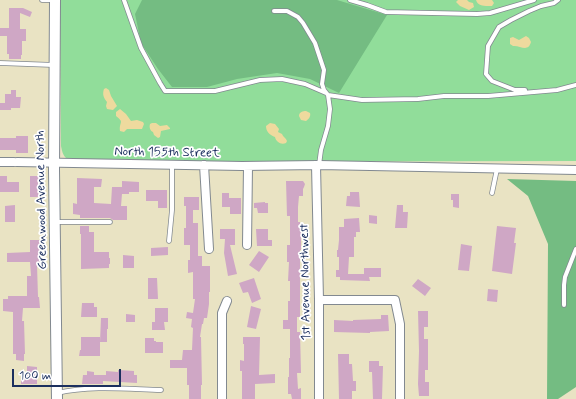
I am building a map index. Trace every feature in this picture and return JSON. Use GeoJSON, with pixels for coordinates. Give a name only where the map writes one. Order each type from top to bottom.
{"type":"FeatureCollection","features":[{"type":"Feature","properties":{"kind":"street","name":"Greenwood Avenue North"},"geometry":{"type":"LineString","coordinates":[[55,0],[54,163],[57,396]]}},
{"type":"Feature","properties":{"kind":"street","name":"North 155th Street"},"geometry":{"type":"LineString","coordinates":[[0,162],[204,166],[318,165],[576,170]]}},
{"type":"Feature","properties":{"kind":"street","name":"1st Avenue Northwest"},"geometry":{"type":"LineString","coordinates":[[318,165],[320,399]]}},
{"type":"Feature","properties":{"kind":"street"},"geometry":{"type":"LineString","coordinates":[[204,166],[208,249]]}},
{"type":"Feature","properties":{"kind":"street"},"geometry":{"type":"LineString","coordinates":[[247,245],[248,166]]}},
{"type":"Feature","properties":{"kind":"street"},"geometry":{"type":"LineString","coordinates":[[319,300],[395,300],[400,324],[400,399]]}},
{"type":"Feature","properties":{"kind":"street"},"geometry":{"type":"LineString","coordinates":[[222,399],[222,313],[227,301]]}},
{"type":"Feature","properties":{"kind":"lane"},"geometry":{"type":"LineString","coordinates":[[42,0],[55,0]]}},
{"type":"Feature","properties":{"kind":"lane"},"geometry":{"type":"LineString","coordinates":[[124,0],[141,48],[165,91],[215,91],[260,80],[282,79],[305,84],[327,94],[362,100],[381,100],[418,99],[444,96],[488,96],[557,90],[576,85]]}},
{"type":"Feature","properties":{"kind":"lane"},"geometry":{"type":"LineString","coordinates":[[350,0],[386,12],[477,14],[490,13],[534,0]]}},
{"type":"Feature","properties":{"kind":"lane"},"geometry":{"type":"LineString","coordinates":[[539,91],[515,90],[492,81],[486,74],[488,46],[499,27],[535,8],[558,0]]}},
{"type":"Feature","properties":{"kind":"lane"},"geometry":{"type":"LineString","coordinates":[[274,11],[287,11],[298,17],[315,43],[324,70],[322,84],[327,94],[330,109],[328,126],[318,165]]}},
{"type":"Feature","properties":{"kind":"lane"},"geometry":{"type":"LineString","coordinates":[[0,63],[54,66]]}},
{"type":"Feature","properties":{"kind":"lane"},"geometry":{"type":"LineString","coordinates":[[169,241],[172,210],[172,165]]}},
{"type":"Feature","properties":{"kind":"lane"},"geometry":{"type":"LineString","coordinates":[[492,193],[497,168]]}},
{"type":"Feature","properties":{"kind":"lane"},"geometry":{"type":"LineString","coordinates":[[55,222],[110,222]]}},
{"type":"Feature","properties":{"kind":"lane"},"geometry":{"type":"LineString","coordinates":[[564,304],[565,277],[576,248]]}},
{"type":"Feature","properties":{"kind":"lane"},"geometry":{"type":"LineString","coordinates":[[57,396],[68,390],[85,389],[116,388],[161,390]]}},
{"type":"Feature","properties":{"kind":"green space"},"geometry":{"type":"Polygon","coordinates":[[[60,0],[576,0],[576,161],[75,162],[65,157],[61,146],[60,0]]]}},
{"type":"Feature","properties":{"kind":"green space"},"geometry":{"type":"Polygon","coordinates":[[[142,0],[337,0],[387,15],[339,93],[310,79],[277,73],[237,79],[207,87],[172,87],[141,43],[135,14],[142,0]]]}},
{"type":"Feature","properties":{"kind":"green space"},"geometry":{"type":"Polygon","coordinates":[[[507,179],[576,181],[576,387],[558,399],[547,399],[548,244],[528,196],[507,179]]]}},
{"type":"Feature","properties":{"kind":"sand"},"geometry":{"type":"Polygon","coordinates":[[[458,0],[467,0],[473,3],[474,7],[469,10],[460,6],[456,2],[458,0]]]}},
{"type":"Feature","properties":{"kind":"sand"},"geometry":{"type":"Polygon","coordinates":[[[476,0],[492,0],[494,3],[492,6],[482,6],[478,4],[476,0]]]}},
{"type":"Feature","properties":{"kind":"sand"},"geometry":{"type":"Polygon","coordinates":[[[526,36],[531,42],[526,48],[513,46],[510,44],[510,38],[513,37],[519,40],[526,36]]]}},
{"type":"Feature","properties":{"kind":"sand"},"geometry":{"type":"Polygon","coordinates":[[[106,88],[109,90],[117,106],[113,110],[107,109],[106,106],[107,102],[103,93],[104,89],[106,88]]]}},
{"type":"Feature","properties":{"kind":"sand"},"geometry":{"type":"Polygon","coordinates":[[[120,109],[131,121],[137,120],[143,122],[144,124],[142,129],[127,129],[124,132],[120,131],[121,121],[116,116],[116,112],[120,109]]]}},
{"type":"Feature","properties":{"kind":"sand"},"geometry":{"type":"Polygon","coordinates":[[[306,111],[310,113],[310,117],[306,121],[301,120],[299,116],[300,114],[306,111]]]}},
{"type":"Feature","properties":{"kind":"sand"},"geometry":{"type":"Polygon","coordinates":[[[156,123],[160,126],[167,125],[170,129],[161,131],[160,137],[158,138],[150,129],[150,124],[156,123]]]}},
{"type":"Feature","properties":{"kind":"sand"},"geometry":{"type":"Polygon","coordinates":[[[270,123],[275,124],[279,129],[278,132],[286,139],[286,143],[279,143],[275,137],[269,133],[266,126],[270,123]]]}},
{"type":"Feature","properties":{"kind":"building"},"geometry":{"type":"Polygon","coordinates":[[[9,8],[23,8],[32,12],[30,17],[20,13],[20,29],[26,29],[26,41],[22,41],[21,59],[9,59],[9,54],[7,54],[7,36],[0,36],[0,28],[9,28],[9,8]]]}},
{"type":"Feature","properties":{"kind":"building"},"geometry":{"type":"Polygon","coordinates":[[[11,90],[16,90],[16,97],[21,97],[20,108],[0,110],[0,103],[5,103],[5,94],[11,94],[11,90]]]}},
{"type":"Feature","properties":{"kind":"building"},"geometry":{"type":"Polygon","coordinates":[[[16,136],[28,136],[28,153],[16,153],[16,150],[0,150],[0,138],[16,138],[16,136]]]}},
{"type":"Feature","properties":{"kind":"building"},"geometry":{"type":"Polygon","coordinates":[[[0,176],[7,176],[7,182],[19,182],[19,192],[0,192],[0,176]]]}},
{"type":"Feature","properties":{"kind":"building"},"geometry":{"type":"Polygon","coordinates":[[[30,176],[42,176],[42,197],[30,197],[30,176]]]}},
{"type":"Feature","properties":{"kind":"building"},"geometry":{"type":"Polygon","coordinates":[[[77,178],[102,179],[101,187],[94,187],[94,203],[111,204],[112,187],[122,187],[122,181],[139,182],[139,192],[122,194],[121,206],[127,206],[127,220],[113,220],[110,218],[80,218],[80,215],[73,214],[73,203],[77,204],[77,178]]]}},
{"type":"Feature","properties":{"kind":"building"},"geometry":{"type":"Polygon","coordinates":[[[286,181],[303,181],[305,184],[303,196],[299,196],[298,207],[298,222],[300,222],[301,226],[301,250],[300,317],[297,317],[297,332],[300,332],[301,373],[297,373],[298,389],[301,388],[301,399],[292,399],[291,394],[288,394],[290,329],[283,329],[283,320],[288,320],[288,301],[290,301],[287,245],[290,245],[290,216],[287,216],[286,181]]]}},
{"type":"Feature","properties":{"kind":"building"},"geometry":{"type":"Polygon","coordinates":[[[146,190],[167,190],[167,208],[158,208],[158,201],[146,201],[146,190]]]}},
{"type":"Feature","properties":{"kind":"building"},"geometry":{"type":"Polygon","coordinates":[[[350,192],[359,192],[360,207],[346,206],[347,196],[350,196],[350,192]]]}},
{"type":"Feature","properties":{"kind":"building"},"geometry":{"type":"Polygon","coordinates":[[[222,193],[229,193],[229,198],[241,198],[241,214],[230,214],[230,207],[222,207],[222,193]]]}},
{"type":"Feature","properties":{"kind":"building"},"geometry":{"type":"Polygon","coordinates":[[[451,194],[459,194],[459,208],[453,207],[451,194]]]}},
{"type":"Feature","properties":{"kind":"building"},"geometry":{"type":"Polygon","coordinates":[[[184,197],[199,197],[199,210],[193,210],[193,223],[198,223],[198,256],[202,256],[202,266],[210,266],[209,304],[207,318],[204,318],[200,337],[202,385],[201,399],[189,399],[187,368],[170,368],[170,360],[182,360],[183,350],[192,350],[192,319],[186,318],[187,312],[193,313],[195,299],[193,299],[193,272],[188,273],[190,245],[184,245],[186,206],[184,206],[184,197]]]}},
{"type":"Feature","properties":{"kind":"building"},"geometry":{"type":"Polygon","coordinates":[[[254,203],[268,203],[268,213],[258,213],[257,208],[254,208],[254,203]]]}},
{"type":"Feature","properties":{"kind":"building"},"geometry":{"type":"Polygon","coordinates":[[[15,205],[15,222],[5,222],[5,206],[15,205]]]}},
{"type":"Feature","properties":{"kind":"building"},"geometry":{"type":"Polygon","coordinates":[[[397,205],[403,205],[403,212],[408,212],[407,228],[395,228],[397,205]]]}},
{"type":"Feature","properties":{"kind":"building"},"geometry":{"type":"Polygon","coordinates":[[[369,215],[377,216],[377,224],[369,223],[369,215]]]}},
{"type":"Feature","properties":{"kind":"building"},"geometry":{"type":"Polygon","coordinates":[[[359,218],[360,232],[356,232],[356,237],[354,237],[354,257],[349,257],[348,274],[364,274],[364,268],[381,268],[381,277],[369,277],[370,281],[340,280],[340,277],[336,277],[336,270],[339,270],[339,257],[337,257],[337,250],[339,227],[344,227],[344,219],[359,218]]]}},
{"type":"Feature","properties":{"kind":"building"},"geometry":{"type":"Polygon","coordinates":[[[80,226],[89,226],[89,232],[94,232],[94,252],[109,252],[109,268],[81,269],[80,226]]]}},
{"type":"Feature","properties":{"kind":"building"},"geometry":{"type":"Polygon","coordinates":[[[497,226],[516,228],[514,243],[516,243],[512,274],[492,271],[497,226]]]}},
{"type":"Feature","properties":{"kind":"building"},"geometry":{"type":"Polygon","coordinates":[[[220,229],[235,229],[235,245],[230,245],[237,274],[228,276],[224,253],[225,239],[220,239],[220,229]]]}},
{"type":"Feature","properties":{"kind":"building"},"geometry":{"type":"Polygon","coordinates":[[[256,229],[268,229],[268,240],[272,240],[272,246],[257,246],[256,229]]]}},
{"type":"Feature","properties":{"kind":"building"},"geometry":{"type":"Polygon","coordinates":[[[30,240],[41,240],[41,265],[37,265],[38,297],[40,308],[23,308],[22,321],[24,321],[24,361],[16,360],[16,354],[13,354],[13,312],[3,311],[3,299],[8,299],[8,296],[27,296],[27,276],[31,276],[30,262],[7,262],[7,253],[30,252],[30,240]]]}},
{"type":"Feature","properties":{"kind":"building"},"geometry":{"type":"Polygon","coordinates":[[[461,244],[472,246],[469,271],[458,270],[461,244]]]}},
{"type":"Feature","properties":{"kind":"building"},"geometry":{"type":"Polygon","coordinates":[[[168,247],[168,255],[151,256],[151,248],[168,247]]]}},
{"type":"Feature","properties":{"kind":"building"},"geometry":{"type":"Polygon","coordinates":[[[259,251],[269,257],[259,272],[249,265],[259,251]]]}},
{"type":"Feature","properties":{"kind":"building"},"geometry":{"type":"Polygon","coordinates":[[[123,255],[134,256],[134,268],[123,268],[123,255]]]}},
{"type":"Feature","properties":{"kind":"building"},"geometry":{"type":"Polygon","coordinates":[[[148,278],[157,278],[158,299],[148,299],[148,278]]]}},
{"type":"Feature","properties":{"kind":"building"},"geometry":{"type":"Polygon","coordinates":[[[254,278],[261,299],[252,303],[248,292],[243,293],[239,283],[254,278]]]}},
{"type":"Feature","properties":{"kind":"building"},"geometry":{"type":"Polygon","coordinates":[[[418,279],[431,288],[425,296],[412,286],[418,279]]]}},
{"type":"Feature","properties":{"kind":"building"},"geometry":{"type":"Polygon","coordinates":[[[488,289],[498,290],[497,302],[487,301],[488,289]]]}},
{"type":"Feature","properties":{"kind":"building"},"geometry":{"type":"Polygon","coordinates":[[[82,303],[94,303],[94,307],[97,307],[97,317],[81,317],[82,303]]]}},
{"type":"Feature","properties":{"kind":"building"},"geometry":{"type":"Polygon","coordinates":[[[251,306],[261,309],[256,329],[247,327],[251,306]]]}},
{"type":"Feature","properties":{"kind":"building"},"geometry":{"type":"Polygon","coordinates":[[[155,308],[168,308],[168,322],[164,322],[165,330],[152,330],[152,322],[155,322],[155,308]]]}},
{"type":"Feature","properties":{"kind":"building"},"geometry":{"type":"Polygon","coordinates":[[[418,311],[428,311],[428,327],[424,327],[424,339],[428,339],[428,370],[425,370],[425,382],[429,382],[429,396],[419,396],[418,311]]]}},
{"type":"Feature","properties":{"kind":"building"},"geometry":{"type":"Polygon","coordinates":[[[126,314],[135,315],[135,322],[126,322],[126,314]]]}},
{"type":"Feature","properties":{"kind":"building"},"geometry":{"type":"Polygon","coordinates":[[[381,315],[388,315],[389,331],[370,333],[334,332],[334,320],[353,321],[381,319],[381,315]]]}},
{"type":"Feature","properties":{"kind":"building"},"geometry":{"type":"Polygon","coordinates":[[[101,318],[108,318],[107,342],[100,342],[101,318]]]}},
{"type":"Feature","properties":{"kind":"building"},"geometry":{"type":"Polygon","coordinates":[[[81,337],[100,337],[100,356],[79,356],[81,350],[81,337]]]}},
{"type":"Feature","properties":{"kind":"building"},"geometry":{"type":"Polygon","coordinates":[[[243,337],[260,337],[259,375],[275,374],[275,383],[255,384],[255,399],[242,399],[242,371],[240,371],[240,360],[244,361],[243,337]]]}},
{"type":"Feature","properties":{"kind":"building"},"geometry":{"type":"Polygon","coordinates":[[[145,338],[154,338],[154,341],[156,342],[163,342],[163,353],[145,353],[145,338]]]}},
{"type":"Feature","properties":{"kind":"building"},"geometry":{"type":"Polygon","coordinates":[[[338,354],[349,354],[349,364],[352,364],[353,381],[356,381],[356,391],[352,391],[352,399],[339,399],[338,354]]]}},
{"type":"Feature","properties":{"kind":"building"},"geometry":{"type":"Polygon","coordinates":[[[369,361],[379,361],[379,366],[383,366],[382,399],[373,399],[372,372],[369,372],[369,361]]]}},
{"type":"Feature","properties":{"kind":"building"},"geometry":{"type":"Polygon","coordinates":[[[27,366],[37,367],[37,384],[21,384],[21,374],[27,374],[27,366]]]}},
{"type":"Feature","properties":{"kind":"building"},"geometry":{"type":"Polygon","coordinates":[[[118,370],[134,371],[134,375],[137,375],[137,383],[103,381],[103,384],[82,384],[83,375],[87,375],[87,371],[94,372],[94,375],[106,375],[106,371],[118,372],[118,370]]]}}]}
